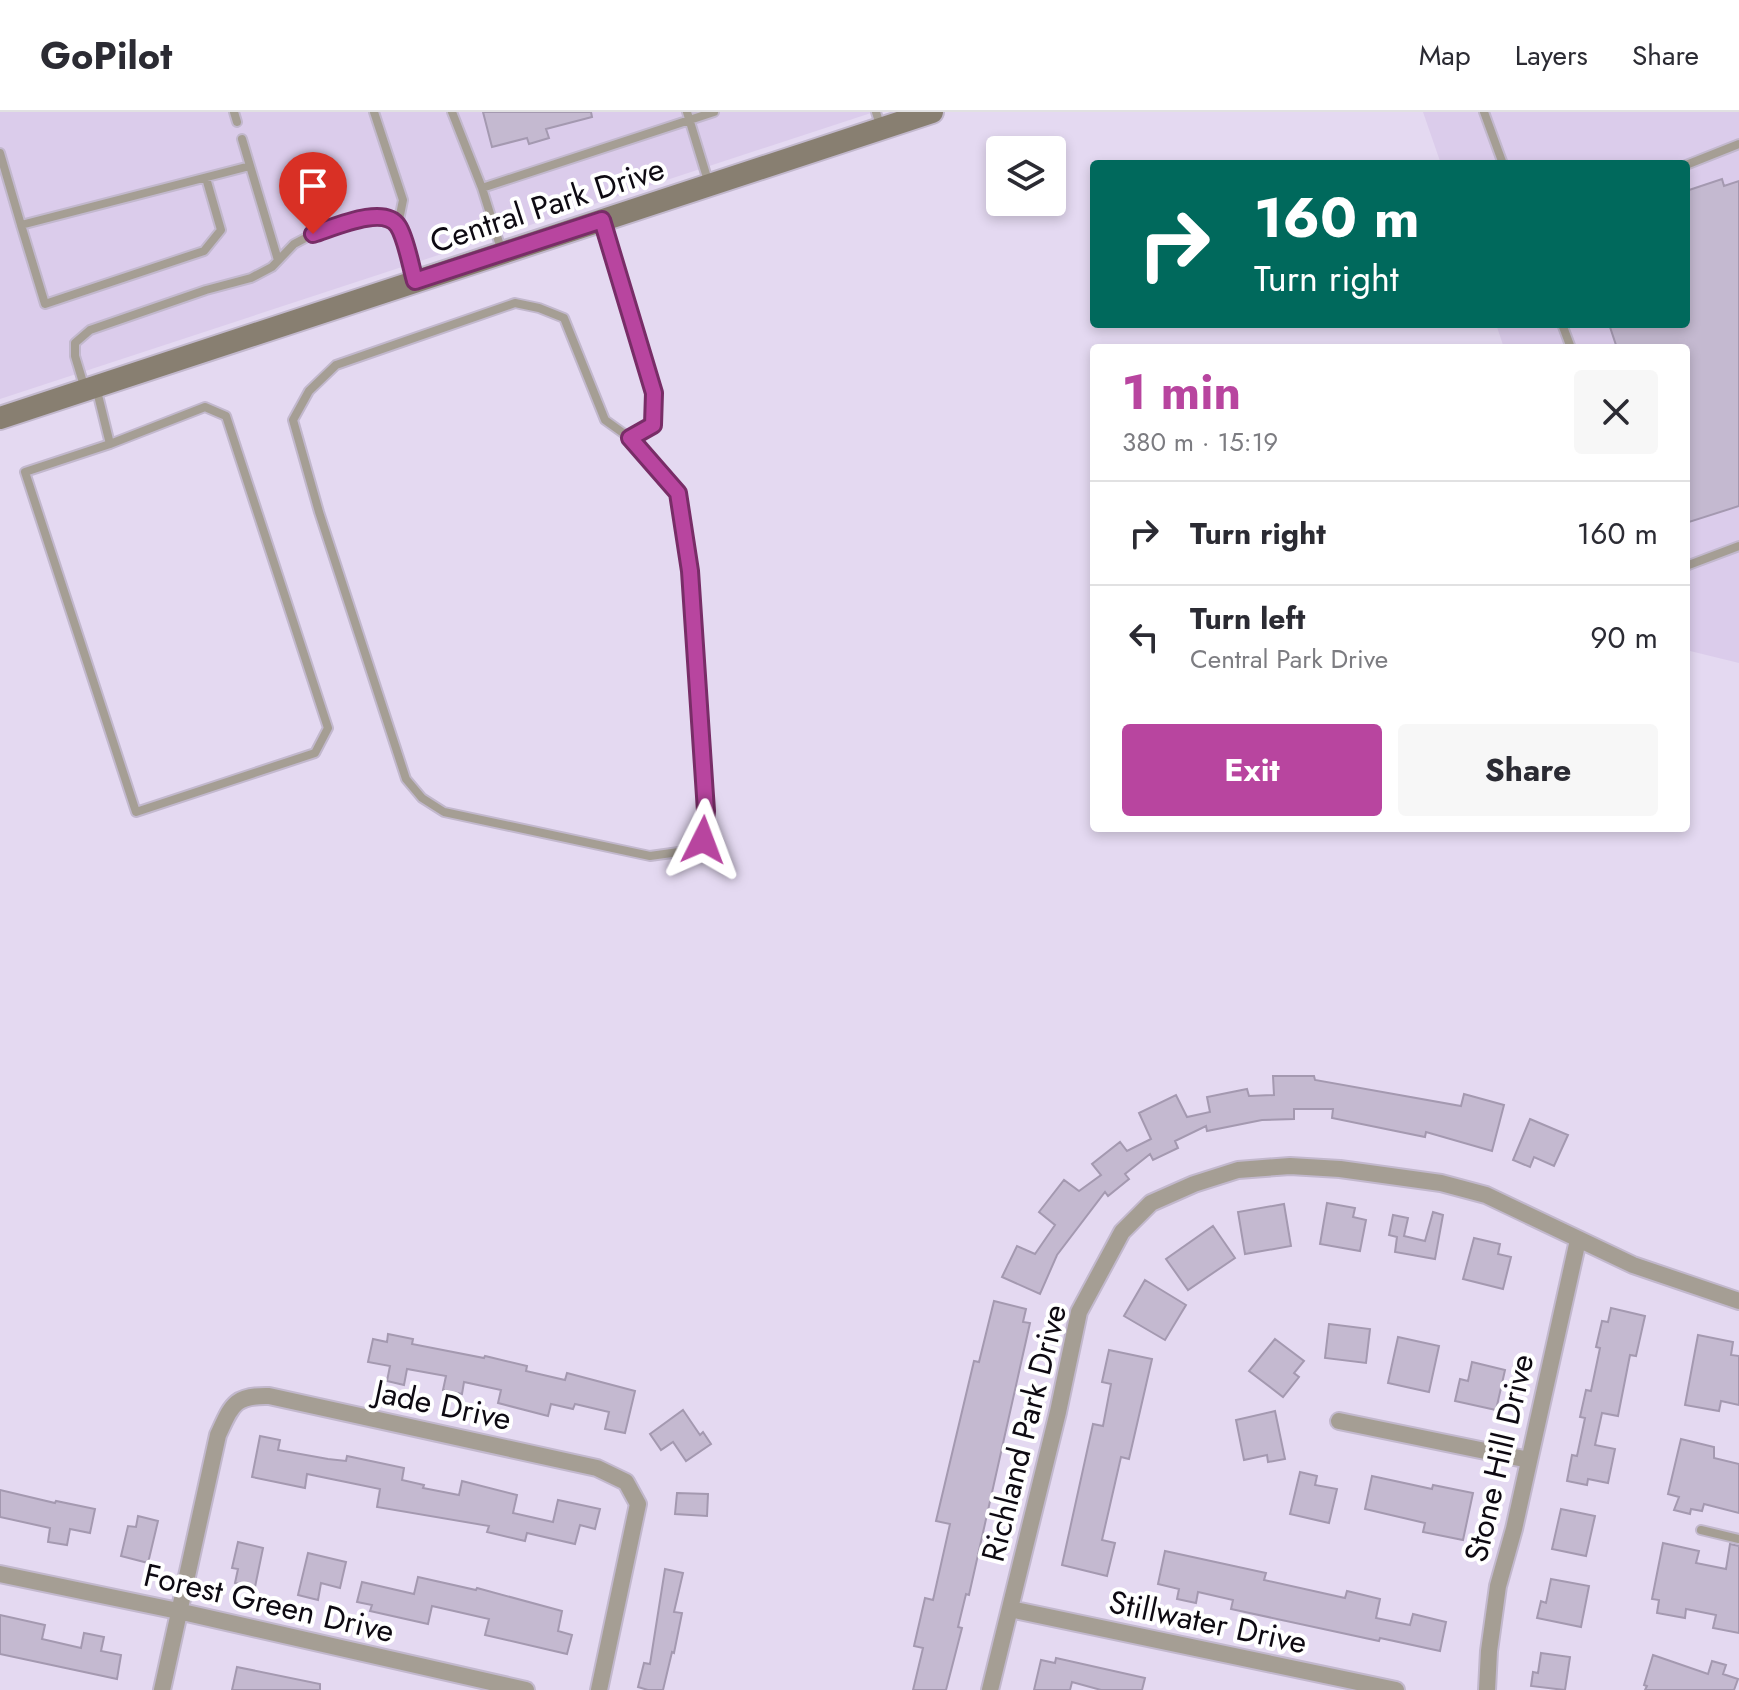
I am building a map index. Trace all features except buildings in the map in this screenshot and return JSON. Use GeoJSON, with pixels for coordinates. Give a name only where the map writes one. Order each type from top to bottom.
{"type":"FeatureCollection","features":[{"type":"Feature","properties":{"kind":"street","name":"Central Park Drive"},"geometry":{"type":"LineString","coordinates":[[0,418],[709,185],[878,120],[932,112]]}},
{"type":"Feature","properties":{"kind":"street","name":"Richland Park Drive"},"geometry":{"type":"LineString","coordinates":[[990,1690],[1058,1412],[1079,1312],[1122,1232],[1151,1203],[1194,1184],[1238,1170],[1290,1166],[1340,1169],[1441,1183],[1486,1195],[1633,1265],[1739,1301]]}},
{"type":"Feature","properties":{"kind":"street","name":"Stone Hill Drive"},"geometry":{"type":"LineString","coordinates":[[1487,1690],[1498,1586],[1578,1240]]}},
{"type":"Feature","properties":{"kind":"street","name":"Jade Drive"},"geometry":{"type":"LineString","coordinates":[[178,1611],[218,1435],[230,1408],[245,1395],[269,1396],[597,1468],[626,1482],[638,1504],[599,1690]]}},
{"type":"Feature","properties":{"kind":"street"},"geometry":{"type":"LineString","coordinates":[[1339,1421],[1529,1460]]}},
{"type":"Feature","properties":{"kind":"street","name":"Forest Green Drive"},"geometry":{"type":"LineString","coordinates":[[0,1574],[526,1690]]}},
{"type":"Feature","properties":{"kind":"street","name":"Stillwater Drive"},"geometry":{"type":"LineString","coordinates":[[1010,1609],[1396,1690]]}},
{"type":"Feature","properties":{"kind":"street"},"geometry":{"type":"LineString","coordinates":[[162,1690],[178,1611]]}},
{"type":"Feature","properties":{"kind":"lane"},"geometry":{"type":"LineString","coordinates":[[234,112],[237,122]]}},
{"type":"Feature","properties":{"kind":"lane"},"geometry":{"type":"LineString","coordinates":[[374,112],[403,200],[398,225],[415,281]]}},
{"type":"Feature","properties":{"kind":"lane"},"geometry":{"type":"LineString","coordinates":[[452,112],[482,188],[502,253]]}},
{"type":"Feature","properties":{"kind":"lane"},"geometry":{"type":"LineString","coordinates":[[482,188],[688,116],[714,112]]}},
{"type":"Feature","properties":{"kind":"lane"},"geometry":{"type":"LineString","coordinates":[[1484,112],[1502,160]]}},
{"type":"Feature","properties":{"kind":"lane"},"geometry":{"type":"LineString","coordinates":[[688,116],[709,185]]}},
{"type":"Feature","properties":{"kind":"lane"},"geometry":{"type":"LineString","coordinates":[[242,139],[278,260]]}},
{"type":"Feature","properties":{"kind":"lane"},"geometry":{"type":"LineString","coordinates":[[1690,163],[1739,144]]}},
{"type":"Feature","properties":{"kind":"lane"},"geometry":{"type":"LineString","coordinates":[[0,153],[45,304],[204,251],[221,230],[206,178]]}},
{"type":"Feature","properties":{"kind":"lane"},"geometry":{"type":"LineString","coordinates":[[21,225],[250,166]]}},
{"type":"Feature","properties":{"kind":"lane"},"geometry":{"type":"LineString","coordinates":[[110,444],[75,356],[75,343],[90,330],[206,290],[251,278],[272,267],[294,244],[313,234],[366,217],[385,216],[398,225]]}},
{"type":"Feature","properties":{"kind":"lane"},"geometry":{"type":"LineString","coordinates":[[602,220],[654,393],[653,425],[630,438]]}},
{"type":"Feature","properties":{"kind":"lane"},"geometry":{"type":"LineString","coordinates":[[515,303],[564,318],[605,420],[630,438],[678,493],[690,571],[706,811],[703,840],[686,851],[650,856],[444,812],[422,798],[406,779],[319,512],[293,420],[309,391],[336,365],[515,303]]}},
{"type":"Feature","properties":{"kind":"lane"},"geometry":{"type":"LineString","coordinates":[[205,407],[226,416],[328,728],[315,753],[136,812],[25,472],[110,444],[205,407]]}},
{"type":"Feature","properties":{"kind":"lane"},"geometry":{"type":"LineString","coordinates":[[1690,564],[1739,546]]}},
{"type":"Feature","properties":{"kind":"lane"},"geometry":{"type":"LineString","coordinates":[[1701,1530],[1739,1539]]}},
{"type":"Feature","properties":{"kind":"shaded area"},"geometry":{"type":"Polygon","coordinates":[[[0,112],[874,112],[0,399],[0,112]]]}},
{"type":"Feature","properties":{"kind":"shaded area"},"geometry":{"type":"Polygon","coordinates":[[[1423,112],[1739,112],[1739,663],[1690,651],[1690,344],[1503,344],[1497,328],[1690,328],[1690,160],[1440,160],[1423,112]]]}},
{"type":"Feature","properties":{"kind":"route"},"geometry":{"type":"LineString","coordinates":[[313,234],[366,217],[385,216],[398,225],[415,281],[602,220],[654,393],[653,425],[630,438],[678,493],[690,571],[706,811],[703,840]]}}]}
